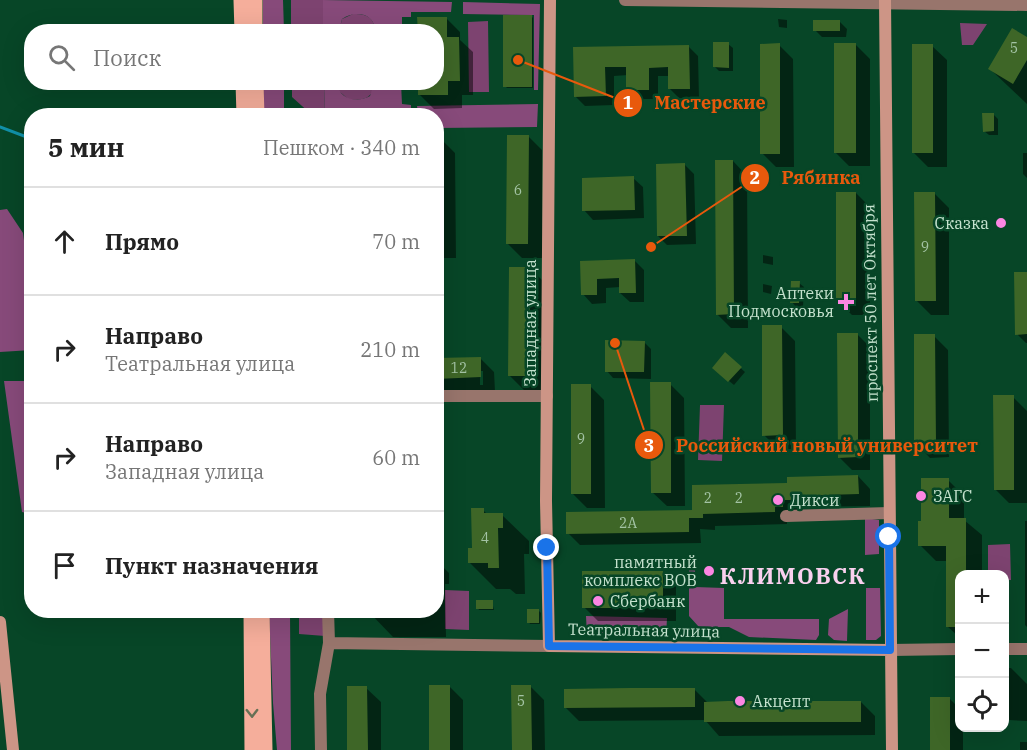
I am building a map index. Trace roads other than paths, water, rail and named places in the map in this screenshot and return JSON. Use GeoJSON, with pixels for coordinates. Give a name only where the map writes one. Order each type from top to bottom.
{"type":"FeatureCollection","features":[{"type":"Feature","properties":{"kind":"main road"},"geometry":{"type":"LineString","coordinates":[[241,0],[242,24]]}},
{"type":"Feature","properties":{"kind":"main road"},"geometry":{"type":"LineString","coordinates":[[255,0],[255,24]]}},
{"type":"Feature","properties":{"kind":"main road"},"geometry":{"type":"LineString","coordinates":[[243,90],[244,108]]}},
{"type":"Feature","properties":{"kind":"main road"},"geometry":{"type":"LineString","coordinates":[[256,90],[257,108]]}},
{"type":"Feature","properties":{"kind":"main road"},"geometry":{"type":"LineString","coordinates":[[250,618],[252,750]]}},
{"type":"Feature","properties":{"kind":"main road"},"geometry":{"type":"LineString","coordinates":[[262,618],[265,750]]}},
{"type":"Feature","properties":{"kind":"street","name":"Западная улица"},"geometry":{"type":"LineString","coordinates":[[549,646],[547,396],[550,0]]}},
{"type":"Feature","properties":{"kind":"street"},"geometry":{"type":"LineString","coordinates":[[626,0],[1027,5]]}},
{"type":"Feature","properties":{"kind":"street","name":"проспект 50 лет Октября"},"geometry":{"type":"LineString","coordinates":[[885,2],[892,750]]}},
{"type":"Feature","properties":{"kind":"street"},"geometry":{"type":"LineString","coordinates":[[444,396],[547,396]]}},
{"type":"Feature","properties":{"kind":"street"},"geometry":{"type":"LineString","coordinates":[[786,516],[889,513]]}},
{"type":"Feature","properties":{"kind":"street"},"geometry":{"type":"LineString","coordinates":[[321,750],[320,694],[329,643],[328,618]]}},
{"type":"Feature","properties":{"kind":"street"},"geometry":{"type":"LineString","coordinates":[[0,622],[13,750]]}},
{"type":"Feature","properties":{"kind":"street","name":"Театральная улица"},"geometry":{"type":"LineString","coordinates":[[329,643],[955,649]]}},
{"type":"Feature","properties":{"kind":"street"},"geometry":{"type":"LineString","coordinates":[[1009,649],[1027,649]]}},
{"type":"Feature","properties":{"kind":"waterway"},"geometry":{"type":"LineString","coordinates":[[0,127],[24,136]]}},
{"type":"Feature","properties":{"kind":"place","name":"Мастерские"},"geometry":{"type":"Point","coordinates":[518,60]}},
{"type":"Feature","properties":{"kind":"place","name":"Сказка"},"geometry":{"type":"Point","coordinates":[1001,223]}},
{"type":"Feature","properties":{"kind":"place","name":"Рябинка"},"geometry":{"type":"Point","coordinates":[651,247]}},
{"type":"Feature","properties":{"kind":"place","name":"Аптеки Подмосковья"},"geometry":{"type":"Point","coordinates":[846,302]}},
{"type":"Feature","properties":{"kind":"place","name":"Российский новый университет"},"geometry":{"type":"Point","coordinates":[615,343]}},
{"type":"Feature","properties":{"kind":"place","name":"ЗАГС"},"geometry":{"type":"Point","coordinates":[921,496]}},
{"type":"Feature","properties":{"kind":"place","name":"Дикси"},"geometry":{"type":"Point","coordinates":[778,500]}},
{"type":"Feature","properties":{"kind":"place","name":"памятный комплекс ВОВ"},"geometry":{"type":"Point","coordinates":[709,571]}},
{"type":"Feature","properties":{"kind":"place","name":"Сбербанк"},"geometry":{"type":"Point","coordinates":[598,601]}},
{"type":"Feature","properties":{"kind":"place","name":"Акцепт"},"geometry":{"type":"Point","coordinates":[740,701]}},
{"type":"Feature","properties":{"kind":"district","name":"КЛИМОВСК"},"geometry":{"type":"Point","coordinates":[793,575]}}]}
